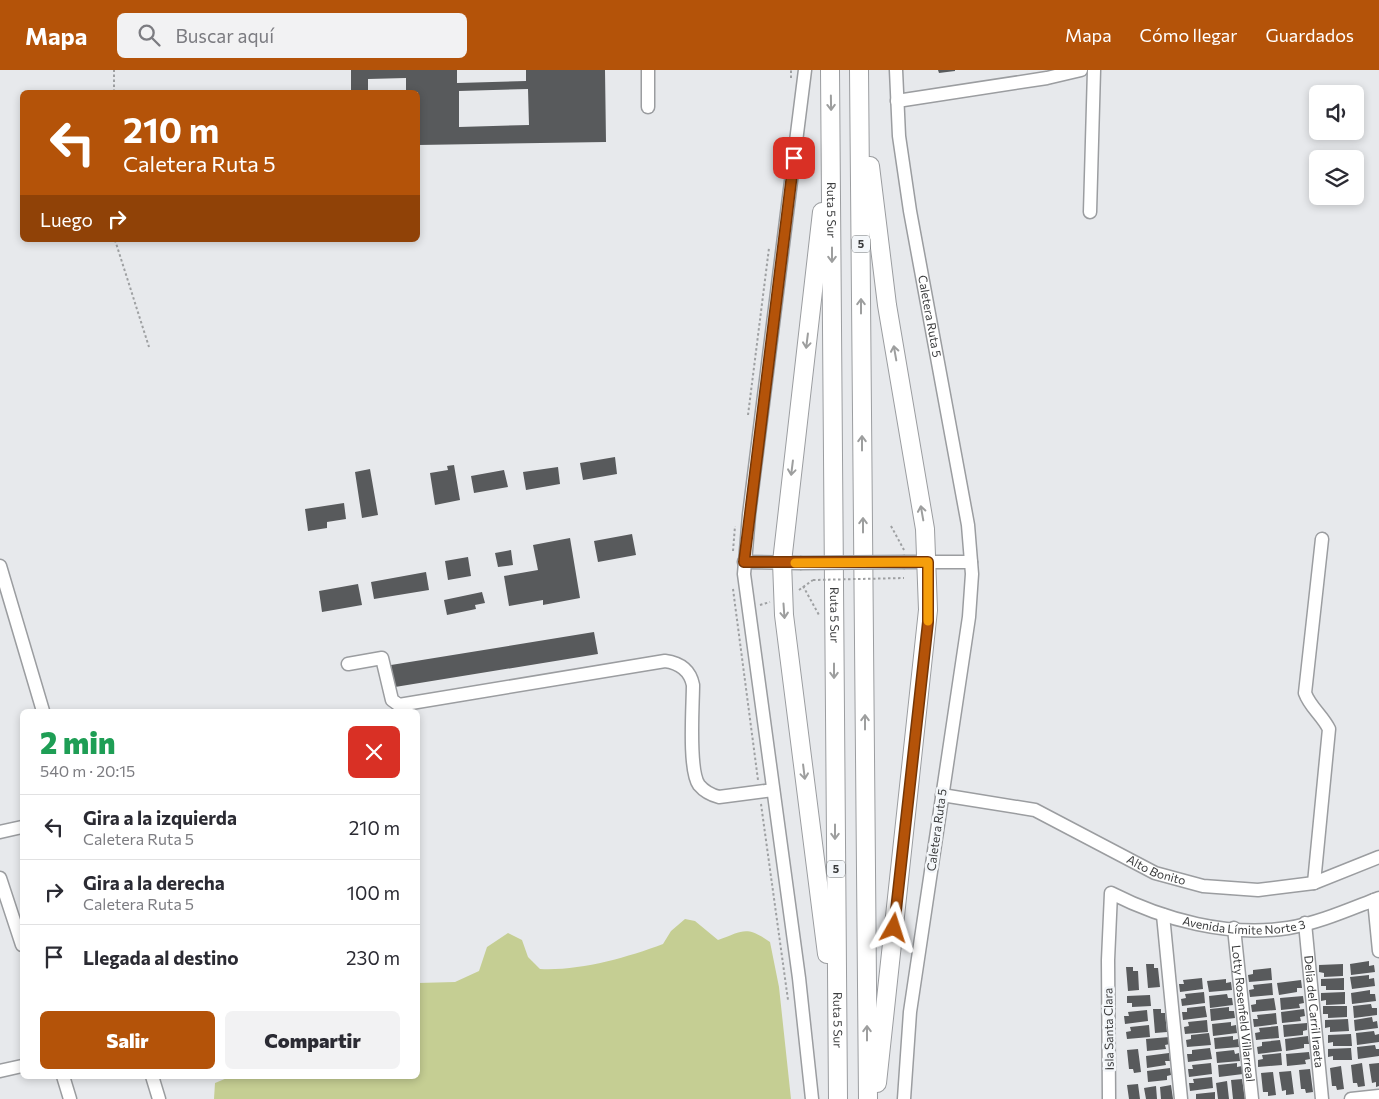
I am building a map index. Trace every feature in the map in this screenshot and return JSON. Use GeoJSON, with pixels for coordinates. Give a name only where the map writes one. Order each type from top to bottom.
{"type":"FeatureCollection","features":[{"type":"Feature","properties":{"kind":"highway","name":"Ruta 5 Sur"},"geometry":{"type":"LineString","coordinates":[[830,70],[838,1099]]}},
{"type":"Feature","properties":{"kind":"highway"},"geometry":{"type":"LineString","coordinates":[[860,76],[887,305],[925,529],[928,562],[928,622],[876,1099]]}},
{"type":"Feature","properties":{"kind":"highway","name":"5"},"geometry":{"type":"LineString","coordinates":[[860,76],[868,1099]]}},
{"type":"Feature","properties":{"kind":"highway"},"geometry":{"type":"LineString","coordinates":[[831,136],[782,562],[784,615],[837,1041]]}},
{"type":"Feature","properties":{"kind":"street"},"geometry":{"type":"LineString","coordinates":[[648,70],[648,107]]}},
{"type":"Feature","properties":{"kind":"street"},"geometry":{"type":"LineString","coordinates":[[804,70],[744,562],[745,589],[803,1006],[812,1099]]}},
{"type":"Feature","properties":{"kind":"street","name":"Caletera Ruta 5"},"geometry":{"type":"LineString","coordinates":[[896,70],[899,136],[910,211],[968,525],[971,562],[969,617],[910,1012],[904,1099]]}},
{"type":"Feature","properties":{"kind":"street"},"geometry":{"type":"LineString","coordinates":[[897,101],[1046,78],[1081,70]]}},
{"type":"Feature","properties":{"kind":"street"},"geometry":{"type":"LineString","coordinates":[[1090,212],[1094,70]]}},
{"type":"Feature","properties":{"kind":"street"},"geometry":{"type":"LineString","coordinates":[[1314,883],[1329,729],[1322,715],[1308,701],[1305,693],[1322,539]]}},
{"type":"Feature","properties":{"kind":"street"},"geometry":{"type":"LineString","coordinates":[[744,562],[971,562]]}},
{"type":"Feature","properties":{"kind":"street"},"geometry":{"type":"LineString","coordinates":[[0,566],[3,588],[42,709]]}},
{"type":"Feature","properties":{"kind":"street"},"geometry":{"type":"LineString","coordinates":[[348,664],[382,658],[392,700],[399,705],[665,661],[672,662],[686,669],[691,676],[694,769],[699,785],[712,795],[719,796],[773,790]]}},
{"type":"Feature","properties":{"kind":"street","name":"Alto Bonito"},"geometry":{"type":"LineString","coordinates":[[942,795],[1034,810],[1155,873],[1203,886],[1258,890],[1314,883],[1379,857]]}},
{"type":"Feature","properties":{"kind":"street"},"geometry":{"type":"LineString","coordinates":[[0,832],[20,827]]}},
{"type":"Feature","properties":{"kind":"street"},"geometry":{"type":"LineString","coordinates":[[0,878],[20,939]]}},
{"type":"Feature","properties":{"kind":"street","name":"Avenida Límite Norte 3"},"geometry":{"type":"LineString","coordinates":[[1111,893],[1163,915],[1199,924],[1262,930],[1305,923],[1377,899]]}},
{"type":"Feature","properties":{"kind":"street","name":"Isla Santa Clara"},"geometry":{"type":"LineString","coordinates":[[1109,1099],[1108,960],[1111,893]]}},
{"type":"Feature","properties":{"kind":"street"},"geometry":{"type":"LineString","coordinates":[[1377,899],[1379,951]]}},
{"type":"Feature","properties":{"kind":"street"},"geometry":{"type":"LineString","coordinates":[[1163,915],[1181,1099]]}},
{"type":"Feature","properties":{"kind":"street","name":"Delia del Carril Iraeta"},"geometry":{"type":"LineString","coordinates":[[1305,923],[1322,1099]]}},
{"type":"Feature","properties":{"kind":"street","name":"Lotty Rosenfeld Villarreal"},"geometry":{"type":"LineString","coordinates":[[1234,928],[1252,1099]]}},
{"type":"Feature","properties":{"kind":"street"},"geometry":{"type":"LineString","coordinates":[[0,1071],[20,1066]]}},
{"type":"Feature","properties":{"kind":"street"},"geometry":{"type":"LineString","coordinates":[[64,1079],[70,1099]]}},
{"type":"Feature","properties":{"kind":"street"},"geometry":{"type":"LineString","coordinates":[[153,1079],[159,1099]]}},
{"type":"Feature","properties":{"kind":"street"},"geometry":{"type":"LineString","coordinates":[[1351,1099],[1379,1096]]}},
{"type":"Feature","properties":{"kind":"path"},"geometry":{"type":"LineString","coordinates":[[114,70],[114,90]]}},
{"type":"Feature","properties":{"kind":"path"},"geometry":{"type":"LineString","coordinates":[[790,84],[791,70]]}},
{"type":"Feature","properties":{"kind":"path"},"geometry":{"type":"LineString","coordinates":[[116,242],[149,347]]}},
{"type":"Feature","properties":{"kind":"path"},"geometry":{"type":"LineString","coordinates":[[748,417],[770,245]]}},
{"type":"Feature","properties":{"kind":"path"},"geometry":{"type":"LineString","coordinates":[[732,553],[735,522]]}},
{"type":"Feature","properties":{"kind":"path"},"geometry":{"type":"LineString","coordinates":[[891,526],[904,547]]}},
{"type":"Feature","properties":{"kind":"path"},"geometry":{"type":"LineString","coordinates":[[813,580],[904,578]]}},
{"type":"Feature","properties":{"kind":"path"},"geometry":{"type":"LineString","coordinates":[[733,583],[759,792],[788,1000]]}},
{"type":"Feature","properties":{"kind":"path"},"geometry":{"type":"LineString","coordinates":[[803,586],[807,594]]}},
{"type":"Feature","properties":{"kind":"green space"},"geometry":{"type":"Polygon","coordinates":[[[685,919],[695,921],[718,940],[744,931],[755,933],[770,942],[779,987],[791,1099],[214,1099],[215,1083],[225,1079],[420,1079],[420,983],[455,982],[479,971],[487,947],[508,933],[522,940],[528,957],[540,969],[555,969],[586,966],[634,954],[663,944],[671,931],[685,919]]]}},
{"type":"Feature","properties":{"kind":"building"},"geometry":{"type":"Polygon","coordinates":[[[351,70],[457,70],[457,83],[526,81],[526,70],[605,70],[606,142],[420,145],[420,90],[406,90],[406,78],[368,79],[368,90],[351,90],[351,70]],[[528,89],[459,91],[459,127],[529,125],[528,89]]]}},
{"type":"Feature","properties":{"kind":"building"},"geometry":{"type":"Polygon","coordinates":[[[938,70],[955,70],[955,71],[939,73],[938,70]]]}},
{"type":"Feature","properties":{"kind":"building"},"geometry":{"type":"Polygon","coordinates":[[[615,457],[617,474],[583,480],[580,463],[615,457]]]}},
{"type":"Feature","properties":{"kind":"building"},"geometry":{"type":"Polygon","coordinates":[[[454,465],[460,500],[435,505],[430,473],[448,470],[447,466],[454,465]]]}},
{"type":"Feature","properties":{"kind":"building"},"geometry":{"type":"Polygon","coordinates":[[[558,467],[560,484],[526,490],[523,472],[558,467]]]}},
{"type":"Feature","properties":{"kind":"building"},"geometry":{"type":"Polygon","coordinates":[[[370,469],[378,515],[362,518],[355,472],[370,469]]]}},
{"type":"Feature","properties":{"kind":"building"},"geometry":{"type":"Polygon","coordinates":[[[504,470],[508,487],[474,493],[471,476],[504,470]]]}},
{"type":"Feature","properties":{"kind":"building"},"geometry":{"type":"Polygon","coordinates":[[[344,503],[346,519],[327,522],[327,528],[308,531],[305,509],[344,503]]]}},
{"type":"Feature","properties":{"kind":"building"},"geometry":{"type":"Polygon","coordinates":[[[632,534],[636,555],[598,562],[594,541],[632,534]]]}},
{"type":"Feature","properties":{"kind":"building"},"geometry":{"type":"Polygon","coordinates":[[[570,538],[580,598],[543,605],[543,600],[509,606],[504,576],[538,570],[533,545],[570,538]]]}},
{"type":"Feature","properties":{"kind":"building"},"geometry":{"type":"Polygon","coordinates":[[[511,550],[513,565],[498,567],[495,553],[511,550]]]}},
{"type":"Feature","properties":{"kind":"building"},"geometry":{"type":"Polygon","coordinates":[[[468,557],[471,576],[448,580],[445,561],[468,557]]]}},
{"type":"Feature","properties":{"kind":"building"},"geometry":{"type":"Polygon","coordinates":[[[426,572],[429,590],[374,599],[371,582],[426,572]]]}},
{"type":"Feature","properties":{"kind":"building"},"geometry":{"type":"Polygon","coordinates":[[[358,584],[362,605],[322,612],[319,591],[358,584]]]}},
{"type":"Feature","properties":{"kind":"building"},"geometry":{"type":"Polygon","coordinates":[[[482,592],[485,603],[475,605],[476,609],[447,615],[444,600],[482,592]]]}},
{"type":"Feature","properties":{"kind":"building"},"geometry":{"type":"Polygon","coordinates":[[[594,632],[598,654],[395,687],[391,665],[594,632]]]}},
{"type":"Feature","properties":{"kind":"building"},"geometry":{"type":"Polygon","coordinates":[[[1369,961],[1369,966],[1374,965],[1375,972],[1351,975],[1350,964],[1369,961]]]}},
{"type":"Feature","properties":{"kind":"building"},"geometry":{"type":"Polygon","coordinates":[[[1146,964],[1154,964],[1154,968],[1158,968],[1160,987],[1148,988],[1146,964]]]}},
{"type":"Feature","properties":{"kind":"building"},"geometry":{"type":"Polygon","coordinates":[[[1343,964],[1343,976],[1324,977],[1324,973],[1319,972],[1319,965],[1343,964]]]}},
{"type":"Feature","properties":{"kind":"building"},"geometry":{"type":"Polygon","coordinates":[[[1126,967],[1133,967],[1133,971],[1138,971],[1139,990],[1128,991],[1126,967]]]}},
{"type":"Feature","properties":{"kind":"building"},"geometry":{"type":"Polygon","coordinates":[[[1271,968],[1272,980],[1249,982],[1248,975],[1253,974],[1253,970],[1271,968]]]}},
{"type":"Feature","properties":{"kind":"building"},"geometry":{"type":"Polygon","coordinates":[[[1369,975],[1369,979],[1374,978],[1375,986],[1352,989],[1350,977],[1369,975]]]}},
{"type":"Feature","properties":{"kind":"building"},"geometry":{"type":"Polygon","coordinates":[[[1202,978],[1203,989],[1180,992],[1179,984],[1184,984],[1183,980],[1202,978]]]}},
{"type":"Feature","properties":{"kind":"building"},"geometry":{"type":"Polygon","coordinates":[[[1344,978],[1344,990],[1326,990],[1326,986],[1321,986],[1321,979],[1344,978]]]}},
{"type":"Feature","properties":{"kind":"building"},"geometry":{"type":"Polygon","coordinates":[[[1226,979],[1226,983],[1231,982],[1232,990],[1209,992],[1207,981],[1226,979]]]}},
{"type":"Feature","properties":{"kind":"building"},"geometry":{"type":"Polygon","coordinates":[[[1301,980],[1302,988],[1297,988],[1297,992],[1279,995],[1277,983],[1301,980]]]}},
{"type":"Feature","properties":{"kind":"building"},"geometry":{"type":"Polygon","coordinates":[[[1272,983],[1273,995],[1250,997],[1249,990],[1254,989],[1253,985],[1272,983]]]}},
{"type":"Feature","properties":{"kind":"building"},"geometry":{"type":"Polygon","coordinates":[[[1370,990],[1370,994],[1375,994],[1376,1001],[1352,1004],[1351,993],[1370,990]]]}},
{"type":"Feature","properties":{"kind":"building"},"geometry":{"type":"Polygon","coordinates":[[[1204,992],[1205,1003],[1182,1006],[1181,999],[1186,998],[1185,994],[1204,992]]]}},
{"type":"Feature","properties":{"kind":"building"},"geometry":{"type":"Polygon","coordinates":[[[1345,992],[1345,1004],[1326,1005],[1326,1000],[1321,1001],[1321,993],[1345,992]]]}},
{"type":"Feature","properties":{"kind":"building"},"geometry":{"type":"Polygon","coordinates":[[[1227,994],[1228,998],[1232,998],[1233,1005],[1210,1008],[1209,996],[1227,994]]]}},
{"type":"Feature","properties":{"kind":"building"},"geometry":{"type":"Polygon","coordinates":[[[1150,995],[1151,1006],[1132,1007],[1132,1003],[1127,1003],[1127,996],[1150,995]]]}},
{"type":"Feature","properties":{"kind":"building"},"geometry":{"type":"Polygon","coordinates":[[[1303,996],[1304,1003],[1299,1004],[1300,1008],[1281,1010],[1280,998],[1303,996]]]}},
{"type":"Feature","properties":{"kind":"building"},"geometry":{"type":"Polygon","coordinates":[[[1274,998],[1276,1010],[1252,1012],[1251,1005],[1256,1004],[1256,1000],[1274,998]]]}},
{"type":"Feature","properties":{"kind":"building"},"geometry":{"type":"Polygon","coordinates":[[[1371,1004],[1372,1008],[1377,1008],[1377,1015],[1354,1018],[1353,1006],[1371,1004]]]}},
{"type":"Feature","properties":{"kind":"building"},"geometry":{"type":"Polygon","coordinates":[[[1205,1006],[1207,1017],[1183,1020],[1182,1012],[1187,1012],[1187,1008],[1205,1006]]]}},
{"type":"Feature","properties":{"kind":"building"},"geometry":{"type":"Polygon","coordinates":[[[1323,1006],[1347,1006],[1347,1017],[1328,1018],[1328,1014],[1323,1014],[1323,1006]]]}},
{"type":"Feature","properties":{"kind":"building"},"geometry":{"type":"Polygon","coordinates":[[[1229,1007],[1229,1011],[1234,1011],[1235,1018],[1211,1021],[1210,1009],[1229,1007]]]}},
{"type":"Feature","properties":{"kind":"building"},"geometry":{"type":"Polygon","coordinates":[[[1153,1009],[1161,1009],[1161,1013],[1165,1013],[1167,1032],[1155,1033],[1153,1009]]]}},
{"type":"Feature","properties":{"kind":"building"},"geometry":{"type":"Polygon","coordinates":[[[1304,1009],[1305,1016],[1300,1017],[1301,1021],[1282,1023],[1281,1012],[1304,1009]]]}},
{"type":"Feature","properties":{"kind":"building"},"geometry":{"type":"Polygon","coordinates":[[[1147,1010],[1148,1021],[1125,1024],[1124,1016],[1129,1016],[1128,1012],[1147,1010]]]}},
{"type":"Feature","properties":{"kind":"building"},"geometry":{"type":"Polygon","coordinates":[[[1276,1013],[1277,1024],[1254,1027],[1253,1019],[1258,1019],[1257,1015],[1276,1013]]]}},
{"type":"Feature","properties":{"kind":"building"},"geometry":{"type":"Polygon","coordinates":[[[1372,1017],[1373,1022],[1377,1021],[1378,1028],[1355,1031],[1354,1020],[1372,1017]]]}},
{"type":"Feature","properties":{"kind":"building"},"geometry":{"type":"Polygon","coordinates":[[[1348,1019],[1349,1031],[1330,1032],[1330,1027],[1325,1028],[1325,1020],[1348,1019]]]}},
{"type":"Feature","properties":{"kind":"building"},"geometry":{"type":"Polygon","coordinates":[[[1207,1020],[1208,1032],[1185,1034],[1184,1027],[1189,1026],[1188,1022],[1207,1020]]]}},
{"type":"Feature","properties":{"kind":"building"},"geometry":{"type":"Polygon","coordinates":[[[1231,1022],[1231,1026],[1236,1025],[1237,1033],[1213,1036],[1212,1024],[1231,1022]]]}},
{"type":"Feature","properties":{"kind":"building"},"geometry":{"type":"Polygon","coordinates":[[[1307,1023],[1307,1030],[1303,1031],[1303,1035],[1284,1037],[1283,1025],[1307,1023]]]}},
{"type":"Feature","properties":{"kind":"building"},"geometry":{"type":"Polygon","coordinates":[[[1149,1025],[1150,1037],[1127,1039],[1126,1032],[1131,1031],[1130,1027],[1149,1025]]]}},
{"type":"Feature","properties":{"kind":"building"},"geometry":{"type":"Polygon","coordinates":[[[1278,1026],[1279,1038],[1256,1040],[1255,1033],[1260,1032],[1259,1028],[1278,1026]]]}},
{"type":"Feature","properties":{"kind":"building"},"geometry":{"type":"Polygon","coordinates":[[[1374,1031],[1375,1035],[1379,1034],[1379,1042],[1357,1045],[1356,1033],[1374,1031]]]}},
{"type":"Feature","properties":{"kind":"building"},"geometry":{"type":"Polygon","coordinates":[[[1209,1033],[1211,1045],[1187,1047],[1186,1040],[1191,1039],[1191,1035],[1209,1033]]]}},
{"type":"Feature","properties":{"kind":"building"},"geometry":{"type":"Polygon","coordinates":[[[1351,1034],[1352,1046],[1333,1046],[1333,1042],[1328,1043],[1328,1035],[1351,1034]]]}},
{"type":"Feature","properties":{"kind":"building"},"geometry":{"type":"Polygon","coordinates":[[[1233,1036],[1233,1040],[1238,1039],[1239,1047],[1215,1049],[1214,1038],[1233,1036]]]}},
{"type":"Feature","properties":{"kind":"building"},"geometry":{"type":"Polygon","coordinates":[[[1308,1036],[1309,1044],[1304,1044],[1304,1048],[1286,1051],[1285,1039],[1308,1036]]]}},
{"type":"Feature","properties":{"kind":"building"},"geometry":{"type":"Polygon","coordinates":[[[1169,1037],[1170,1044],[1165,1045],[1166,1049],[1147,1051],[1146,1039],[1169,1037]]]}},
{"type":"Feature","properties":{"kind":"building"},"geometry":{"type":"Polygon","coordinates":[[[1280,1040],[1282,1051],[1258,1054],[1257,1047],[1262,1046],[1262,1042],[1280,1040]]]}},
{"type":"Feature","properties":{"kind":"building"},"geometry":{"type":"Polygon","coordinates":[[[1375,1045],[1376,1049],[1379,1049],[1379,1056],[1358,1059],[1357,1047],[1375,1045]]]}},
{"type":"Feature","properties":{"kind":"building"},"geometry":{"type":"Polygon","coordinates":[[[1210,1048],[1212,1059],[1188,1062],[1187,1054],[1192,1054],[1192,1050],[1210,1048]]]}},
{"type":"Feature","properties":{"kind":"building"},"geometry":{"type":"Polygon","coordinates":[[[1351,1048],[1352,1060],[1333,1060],[1333,1056],[1328,1057],[1328,1049],[1351,1048]]]}},
{"type":"Feature","properties":{"kind":"building"},"geometry":{"type":"Polygon","coordinates":[[[1138,1049],[1141,1072],[1134,1073],[1133,1069],[1129,1069],[1127,1050],[1138,1049]]]}},
{"type":"Feature","properties":{"kind":"building"},"geometry":{"type":"Polygon","coordinates":[[[1234,1050],[1235,1054],[1239,1053],[1240,1061],[1217,1063],[1216,1052],[1234,1050]]]}},
{"type":"Feature","properties":{"kind":"building"},"geometry":{"type":"Polygon","coordinates":[[[1309,1052],[1310,1059],[1305,1060],[1306,1064],[1287,1066],[1286,1054],[1309,1052]]]}},
{"type":"Feature","properties":{"kind":"building"},"geometry":{"type":"Polygon","coordinates":[[[1169,1053],[1170,1061],[1165,1061],[1166,1065],[1147,1068],[1146,1056],[1169,1053]]]}},
{"type":"Feature","properties":{"kind":"building"},"geometry":{"type":"Polygon","coordinates":[[[1281,1053],[1282,1065],[1258,1067],[1258,1060],[1263,1059],[1262,1055],[1281,1053]]]}},
{"type":"Feature","properties":{"kind":"building"},"geometry":{"type":"Polygon","coordinates":[[[1211,1063],[1212,1074],[1189,1077],[1188,1069],[1193,1069],[1192,1065],[1211,1063]]]}},
{"type":"Feature","properties":{"kind":"building"},"geometry":{"type":"Polygon","coordinates":[[[1237,1063],[1237,1067],[1242,1066],[1243,1074],[1219,1077],[1218,1065],[1237,1063]]]}},
{"type":"Feature","properties":{"kind":"building"},"geometry":{"type":"Polygon","coordinates":[[[1362,1063],[1365,1086],[1358,1087],[1357,1083],[1353,1083],[1351,1065],[1362,1063]]]}},
{"type":"Feature","properties":{"kind":"building"},"geometry":{"type":"Polygon","coordinates":[[[1379,1063],[1379,1086],[1376,1087],[1376,1082],[1372,1083],[1369,1064],[1379,1063]]]}},
{"type":"Feature","properties":{"kind":"building"},"geometry":{"type":"Polygon","coordinates":[[[1341,1066],[1344,1089],[1337,1090],[1336,1086],[1332,1086],[1330,1068],[1341,1066]]]}},
{"type":"Feature","properties":{"kind":"building"},"geometry":{"type":"Polygon","coordinates":[[[1170,1068],[1171,1075],[1167,1076],[1167,1080],[1148,1082],[1147,1071],[1170,1068]]]}},
{"type":"Feature","properties":{"kind":"building"},"geometry":{"type":"Polygon","coordinates":[[[1310,1069],[1313,1092],[1306,1093],[1305,1089],[1301,1089],[1299,1070],[1310,1069]]]}},
{"type":"Feature","properties":{"kind":"building"},"geometry":{"type":"Polygon","coordinates":[[[1291,1071],[1294,1094],[1286,1095],[1286,1090],[1282,1091],[1279,1072],[1291,1071]]]}},
{"type":"Feature","properties":{"kind":"building"},"geometry":{"type":"Polygon","coordinates":[[[1273,1072],[1276,1095],[1268,1096],[1268,1092],[1263,1092],[1261,1073],[1273,1072]]]}},
{"type":"Feature","properties":{"kind":"building"},"geometry":{"type":"Polygon","coordinates":[[[1212,1077],[1213,1088],[1190,1091],[1189,1083],[1194,1083],[1193,1079],[1212,1077]]]}},
{"type":"Feature","properties":{"kind":"building"},"geometry":{"type":"Polygon","coordinates":[[[1242,1079],[1245,1099],[1233,1099],[1231,1080],[1242,1079]]]}},
{"type":"Feature","properties":{"kind":"building"},"geometry":{"type":"Polygon","coordinates":[[[1227,1081],[1229,1099],[1218,1099],[1216,1083],[1227,1081]]]}},
{"type":"Feature","properties":{"kind":"building"},"geometry":{"type":"Polygon","coordinates":[[[1138,1084],[1140,1099],[1129,1099],[1127,1085],[1138,1084]]]}},
{"type":"Feature","properties":{"kind":"building"},"geometry":{"type":"Polygon","coordinates":[[[1171,1085],[1173,1099],[1161,1099],[1160,1087],[1171,1085]]]}},
{"type":"Feature","properties":{"kind":"building"},"geometry":{"type":"Polygon","coordinates":[[[1156,1086],[1157,1099],[1146,1099],[1144,1088],[1156,1086]]]}},
{"type":"Feature","properties":{"kind":"building"},"geometry":{"type":"Polygon","coordinates":[[[1215,1092],[1215,1099],[1196,1099],[1196,1094],[1215,1092]]]}},
{"type":"Feature","properties":{"kind":"slow traffic"},"geometry":{"type":"LineString","coordinates":[[795,563],[928,562],[928,621]]}},
{"type":"Feature","properties":{"kind":"route"},"geometry":{"type":"LineString","coordinates":[[794,158],[744,562],[928,562],[928,622],[907,796],[894,928]]}}]}
